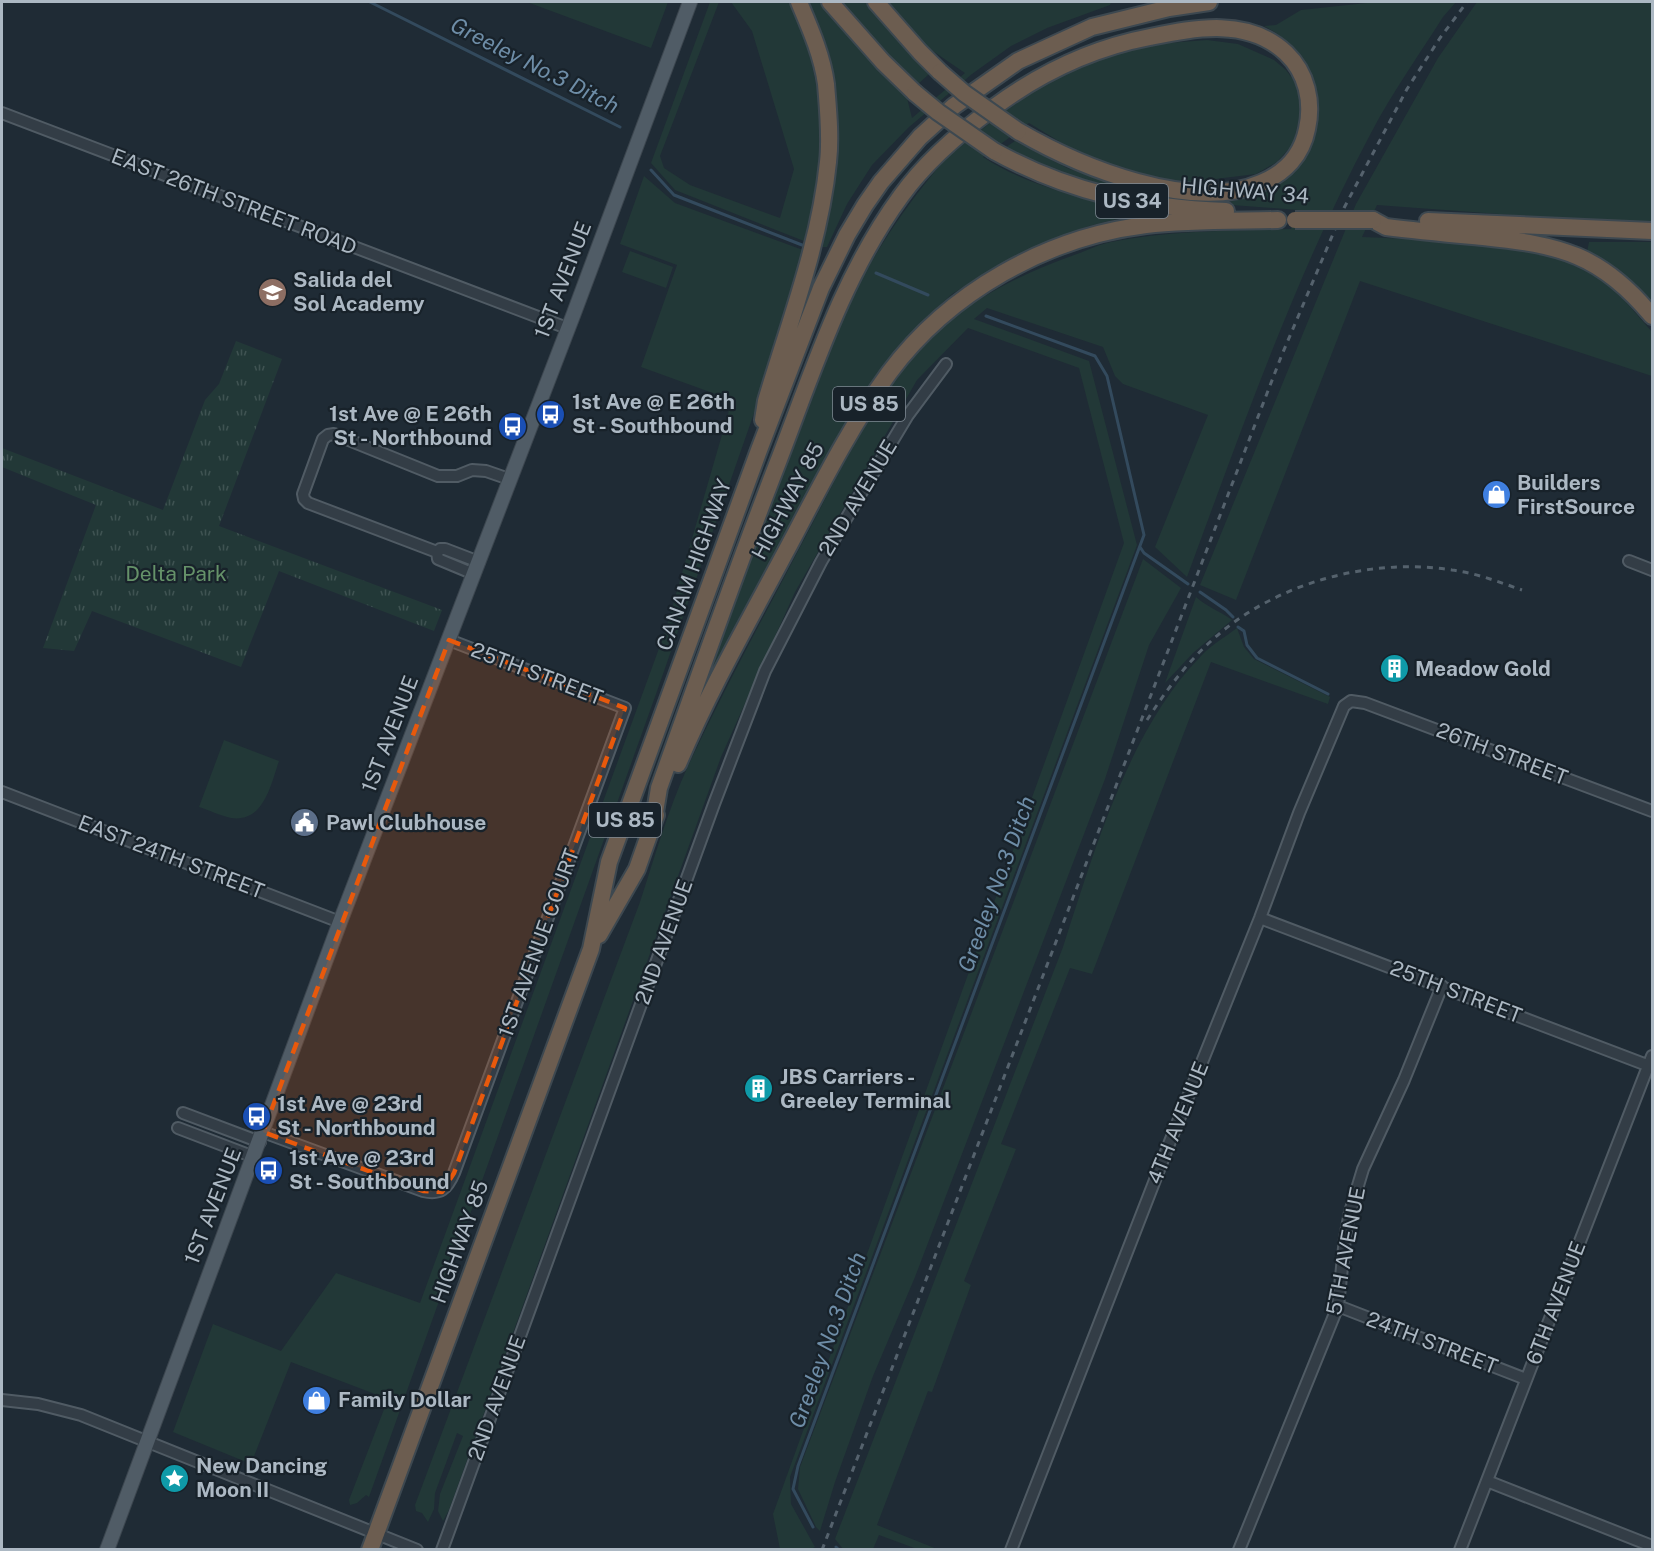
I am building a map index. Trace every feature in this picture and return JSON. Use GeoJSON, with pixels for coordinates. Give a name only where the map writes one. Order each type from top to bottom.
{"type":"FeatureCollection","features":[{"type":"Feature","properties":{"kind":"highway"},"geometry":{"type":"LineString","coordinates":[[759,450],[766,401],[812,249],[829,159],[826,84],[818,50],[799,2]]}},
{"type":"Feature","properties":{"kind":"highway","name":"HIGHWAY 34"},"geometry":{"type":"LineString","coordinates":[[831,2],[883,62],[938,112],[1022,166],[1052,179],[1118,199],[1171,208],[1244,212],[1286,220],[1373,220],[1653,231]]}},
{"type":"Feature","properties":{"kind":"highway"},"geometry":{"type":"LineString","coordinates":[[653,824],[659,788],[754,524],[840,303],[873,238],[899,198],[936,155],[966,128],[1019,88],[1060,66],[1130,41],[1188,29],[1224,27],[1267,39],[1287,53],[1297,68],[1309,96],[1310,111],[1304,143],[1292,162],[1271,180],[1235,192],[1209,193],[1169,189],[1111,174],[1060,153],[1018,131],[964,93],[920,52],[876,2]]}},
{"type":"Feature","properties":{"kind":"highway","name":"US 85"},"geometry":{"type":"LineString","coordinates":[[759,450],[821,288],[842,245],[881,182],[920,136],[954,106],[988,81],[1018,61],[1053,44],[1092,27],[1169,8],[1209,2]]}},
{"type":"Feature","properties":{"kind":"highway","name":"HIGHWAY 85"},"geometry":{"type":"LineString","coordinates":[[591,949],[637,869],[653,824],[687,744],[723,667],[834,460],[890,372],[927,331],[964,300],[1012,267],[1052,249],[1086,238],[1146,225],[1286,220]]}},
{"type":"Feature","properties":{"kind":"highway"},"geometry":{"type":"LineString","coordinates":[[1373,220],[1386,227],[1531,242],[1559,249],[1582,258],[1610,274],[1635,295],[1653,316]]}},
{"type":"Feature","properties":{"kind":"highway","name":"CANAM HIGHWAY"},"geometry":{"type":"LineString","coordinates":[[671,694],[759,450]]}},
{"type":"Feature","properties":{"kind":"highway","name":"HIGHWAY 85"},"geometry":{"type":"LineString","coordinates":[[369,1550],[591,949],[609,862],[671,694]]}},
{"type":"Feature","properties":{"kind":"main road","name":"1ST AVENUE"},"geometry":{"type":"LineString","coordinates":[[107,1550],[340,922],[690,2]]}},
{"type":"Feature","properties":{"kind":"street","name":"EAST 26TH STREET ROAD"},"geometry":{"type":"LineString","coordinates":[[2,113],[567,328]]}},
{"type":"Feature","properties":{"kind":"street","name":"2ND AVENUE"},"geometry":{"type":"LineString","coordinates":[[442,1550],[714,804],[765,671],[856,500],[908,415],[946,364]]}},
{"type":"Feature","properties":{"kind":"street"},"geometry":{"type":"LineString","coordinates":[[476,568],[438,559],[437,552],[308,503],[303,494],[323,439],[334,434],[447,478],[472,470],[486,471],[509,479]]}},
{"type":"Feature","properties":{"kind":"street"},"geometry":{"type":"LineString","coordinates":[[1629,561],[1653,570]]}},
{"type":"Feature","properties":{"kind":"street","name":"25TH STREET"},"geometry":{"type":"LineString","coordinates":[[449,640],[625,708]]}},
{"type":"Feature","properties":{"kind":"street","name":"26TH STREET"},"geometry":{"type":"LineString","coordinates":[[1352,701],[1365,703],[1653,811]]}},
{"type":"Feature","properties":{"kind":"street","name":"4TH AVENUE"},"geometry":{"type":"LineString","coordinates":[[1011,1550],[1338,718],[1344,706],[1352,701]]}},
{"type":"Feature","properties":{"kind":"street","name":"1ST AVENUE COURT"},"geometry":{"type":"LineString","coordinates":[[262,1137],[423,1191],[442,1192],[452,1178],[625,708]]}},
{"type":"Feature","properties":{"kind":"street","name":"EAST 24TH STREET"},"geometry":{"type":"LineString","coordinates":[[2,792],[340,922]]}},
{"type":"Feature","properties":{"kind":"street","name":"25TH STREET"},"geometry":{"type":"LineString","coordinates":[[1260,918],[1651,1063]]}},
{"type":"Feature","properties":{"kind":"street","name":"5TH AVENUE"},"geometry":{"type":"LineString","coordinates":[[1239,1550],[1338,1306],[1345,1238],[1362,1168],[1404,1080],[1442,987]]}},
{"type":"Feature","properties":{"kind":"street","name":"6TH AVENUE"},"geometry":{"type":"LineString","coordinates":[[1460,1550],[1651,1063]]}},
{"type":"Feature","properties":{"kind":"street"},"geometry":{"type":"LineString","coordinates":[[183,1113],[262,1137]]}},
{"type":"Feature","properties":{"kind":"street"},"geometry":{"type":"LineString","coordinates":[[178,1128],[254,1157]]}},
{"type":"Feature","properties":{"kind":"street","name":"24TH STREET"},"geometry":{"type":"LineString","coordinates":[[1338,1306],[1526,1379]]}},
{"type":"Feature","properties":{"kind":"street"},"geometry":{"type":"LineString","coordinates":[[2,1400],[38,1404],[81,1415],[417,1550]]}},
{"type":"Feature","properties":{"kind":"street"},"geometry":{"type":"LineString","coordinates":[[1487,1481],[1653,1546]]}},
{"type":"Feature","properties":{"kind":"highlighted area"},"geometry":{"type":"Polygon","coordinates":[[[449,640],[625,708],[454,1173],[442,1192],[423,1191],[263,1132],[449,640]]]}},
{"type":"Feature","properties":{"kind":"green space"},"geometry":{"type":"Polygon","coordinates":[[[527,2],[668,2],[651,48],[527,2]]]}},
{"type":"Feature","properties":{"kind":"green space"},"geometry":{"type":"Polygon","coordinates":[[[710,2],[719,2],[660,156],[664,168],[690,185],[780,218],[794,169],[752,31],[731,2],[790,2],[806,42],[819,104],[818,177],[804,241],[675,190],[651,163],[710,2]]]}},
{"type":"Feature","properties":{"kind":"green space"},"geometry":{"type":"Polygon","coordinates":[[[807,2],[821,2],[868,59],[907,98],[912,118],[965,73],[927,47],[887,2],[1111,2],[1110,5],[1047,28],[1011,46],[972,74],[909,127],[872,165],[847,204],[827,247],[820,247],[830,198],[836,150],[836,103],[829,53],[807,2]]]}},
{"type":"Feature","properties":{"kind":"green space"},"geometry":{"type":"Polygon","coordinates":[[[841,2],[867,2],[929,74],[917,85],[891,60],[841,2]]]}},
{"type":"Feature","properties":{"kind":"green space"},"geometry":{"type":"Polygon","coordinates":[[[1376,2],[1456,2],[1443,17],[1388,103],[1318,241],[1272,352],[1187,577],[1155,547],[1208,415],[1123,384],[1115,376],[1103,347],[987,308],[974,319],[1089,361],[1137,545],[790,1477],[791,1504],[815,1547],[780,1549],[773,1514],[1124,543],[1079,368],[968,328],[917,380],[795,592],[721,757],[449,1510],[443,1521],[438,1511],[440,1494],[463,1436],[457,1433],[435,1493],[434,1509],[428,1522],[422,1513],[416,1511],[415,1505],[640,902],[681,783],[742,658],[853,447],[874,412],[922,348],[949,321],[992,292],[1040,269],[1103,244],[1133,238],[1201,232],[1291,229],[1299,210],[1218,204],[1253,196],[1272,188],[1290,174],[1301,161],[1313,138],[1315,95],[1306,67],[1289,44],[1264,26],[1276,25],[1301,10],[1376,2]]]}},
{"type":"Feature","properties":{"kind":"green space"},"geometry":{"type":"Polygon","coordinates":[[[1477,2],[1652,2],[1652,222],[1580,220],[1377,205],[1362,237],[1436,240],[1549,254],[1582,269],[1613,287],[1652,332],[1652,376],[1360,281],[1236,600],[1200,585],[1356,204],[1438,58],[1477,2]]]}},
{"type":"Feature","properties":{"kind":"green space"},"geometry":{"type":"Polygon","coordinates":[[[1207,40],[1238,44],[1274,60],[1286,70],[1298,86],[1301,111],[1293,144],[1277,162],[1256,174],[1191,182],[1159,179],[1093,158],[1065,145],[1029,123],[983,157],[1040,185],[1129,211],[1129,216],[1089,226],[1026,250],[952,294],[893,353],[838,436],[712,672],[709,669],[848,305],[886,238],[920,190],[947,158],[992,121],[1029,95],[1068,72],[1130,49],[1207,40]]]}},
{"type":"Feature","properties":{"kind":"green space"},"geometry":{"type":"Polygon","coordinates":[[[1015,141],[1067,168],[1101,180],[1186,200],[1186,205],[1060,176],[1003,149],[1015,141]]]}},
{"type":"Feature","properties":{"kind":"green space"},"geometry":{"type":"Polygon","coordinates":[[[644,176],[675,203],[803,250],[767,376],[369,1497],[366,1495],[357,1503],[350,1505],[349,1500],[388,1399],[291,1362],[251,1464],[173,1432],[213,1324],[281,1351],[336,1273],[420,1303],[665,632],[732,400],[641,367],[677,265],[620,244],[644,176]]]}},
{"type":"Feature","properties":{"kind":"green space"},"geometry":{"type":"Polygon","coordinates":[[[1589,242],[1652,242],[1652,302],[1622,274],[1587,252],[1589,242]]]}},
{"type":"Feature","properties":{"kind":"green space"},"geometry":{"type":"Polygon","coordinates":[[[630,251],[673,267],[666,288],[622,272],[630,251]]]}},
{"type":"Feature","properties":{"kind":"green space","name":"Delta Park"},"geometry":{"type":"Polygon","coordinates":[[[236,341],[282,359],[219,526],[442,610],[434,631],[279,571],[241,667],[92,611],[74,651],[43,648],[96,505],[2,467],[2,448],[163,510],[205,400],[219,384],[236,341]]]}},
{"type":"Feature","properties":{"kind":"green space"},"geometry":{"type":"Polygon","coordinates":[[[1143,559],[1181,588],[1149,645],[1105,779],[915,1277],[873,1376],[820,1531],[798,1489],[800,1467],[1143,559]]]}},
{"type":"Feature","properties":{"kind":"green space"},"geometry":{"type":"Polygon","coordinates":[[[1196,597],[1232,620],[1193,653],[1165,683],[1196,597]]]}},
{"type":"Feature","properties":{"kind":"green space"},"geometry":{"type":"Polygon","coordinates":[[[1237,628],[1244,647],[1254,659],[1330,697],[1328,704],[1211,662],[1092,974],[1070,968],[1001,1144],[1016,1149],[964,1281],[971,1285],[932,1392],[928,1391],[877,1525],[937,1549],[917,1549],[879,1535],[873,1549],[843,1549],[835,1539],[1063,947],[1101,832],[1117,793],[1153,719],[1176,686],[1205,652],[1237,628]]]}},
{"type":"Feature","properties":{"kind":"green space"},"geometry":{"type":"Polygon","coordinates":[[[224,740],[279,761],[269,790],[259,808],[242,818],[227,817],[199,807],[224,740]]]}},
{"type":"Feature","properties":{"kind":"waterway","name":"Greeley No.3 Ditch"},"geometry":{"type":"LineString","coordinates":[[370,2],[620,127]]}},
{"type":"Feature","properties":{"kind":"waterway","name":"Greeley No.3 Ditch"},"geometry":{"type":"LineString","coordinates":[[651,170],[674,195],[802,245]]}},
{"type":"Feature","properties":{"kind":"waterway","name":"Greeley No.3 Ditch"},"geometry":{"type":"LineString","coordinates":[[876,273],[928,295]]}},
{"type":"Feature","properties":{"kind":"waterway","name":"Greeley No.3 Ditch"},"geometry":{"type":"LineString","coordinates":[[813,1527],[793,1489],[798,1466],[1144,535],[1107,376],[1095,356],[986,316]]}},
{"type":"Feature","properties":{"kind":"waterway"},"geometry":{"type":"LineString","coordinates":[[1140,547],[1144,553],[1188,584]]}},
{"type":"Feature","properties":{"kind":"waterway"},"geometry":{"type":"LineString","coordinates":[[1200,592],[1233,617]]}},
{"type":"Feature","properties":{"kind":"waterway"},"geometry":{"type":"LineString","coordinates":[[1238,627],[1244,631],[1247,645],[1257,658],[1328,694]]}},
{"type":"Feature","properties":{"kind":"waterway"},"geometry":{"type":"LineString","coordinates":[[836,1547],[839,1550]]}},
{"type":"Feature","properties":{"kind":"railway"},"geometry":{"type":"LineString","coordinates":[[822,1550],[1281,357],[1344,208],[1407,89],[1467,2]]}},
{"type":"Feature","properties":{"kind":"railway"},"geometry":{"type":"LineString","coordinates":[[1147,720],[1168,689],[1210,642],[1262,604],[1323,579],[1387,568],[1420,567],[1470,573],[1522,590]]}},
{"type":"Feature","properties":{"kind":"place","name":"Salida del Sol Academy"},"geometry":{"type":"Point","coordinates":[272,292]}},
{"type":"Feature","properties":{"kind":"place","name":"1st Ave @ E 26th St - Southbound"},"geometry":{"type":"Point","coordinates":[551,414]}},
{"type":"Feature","properties":{"kind":"place","name":"1st Ave @ E 26th St - Northbound"},"geometry":{"type":"Point","coordinates":[513,426]}},
{"type":"Feature","properties":{"kind":"place","name":"Builders FirstSource"},"geometry":{"type":"Point","coordinates":[1496,495]}},
{"type":"Feature","properties":{"kind":"place","name":"Meadow Gold"},"geometry":{"type":"Point","coordinates":[1394,669]}},
{"type":"Feature","properties":{"kind":"place","name":"Pawl Clubhouse"},"geometry":{"type":"Point","coordinates":[305,823]}},
{"type":"Feature","properties":{"kind":"place","name":"JBS Carriers - Greeley Terminal"},"geometry":{"type":"Point","coordinates":[759,1089]}},
{"type":"Feature","properties":{"kind":"place","name":"1st Ave @ 23rd St - Northbound"},"geometry":{"type":"Point","coordinates":[256,1116]}},
{"type":"Feature","properties":{"kind":"place","name":"1st Ave @ 23rd St - Southbound"},"geometry":{"type":"Point","coordinates":[268,1170]}},
{"type":"Feature","properties":{"kind":"place","name":"Family Dollar"},"geometry":{"type":"Point","coordinates":[317,1400]}},
{"type":"Feature","properties":{"kind":"place","name":"New Dancing Moon II"},"geometry":{"type":"Point","coordinates":[175,1478]}}]}
